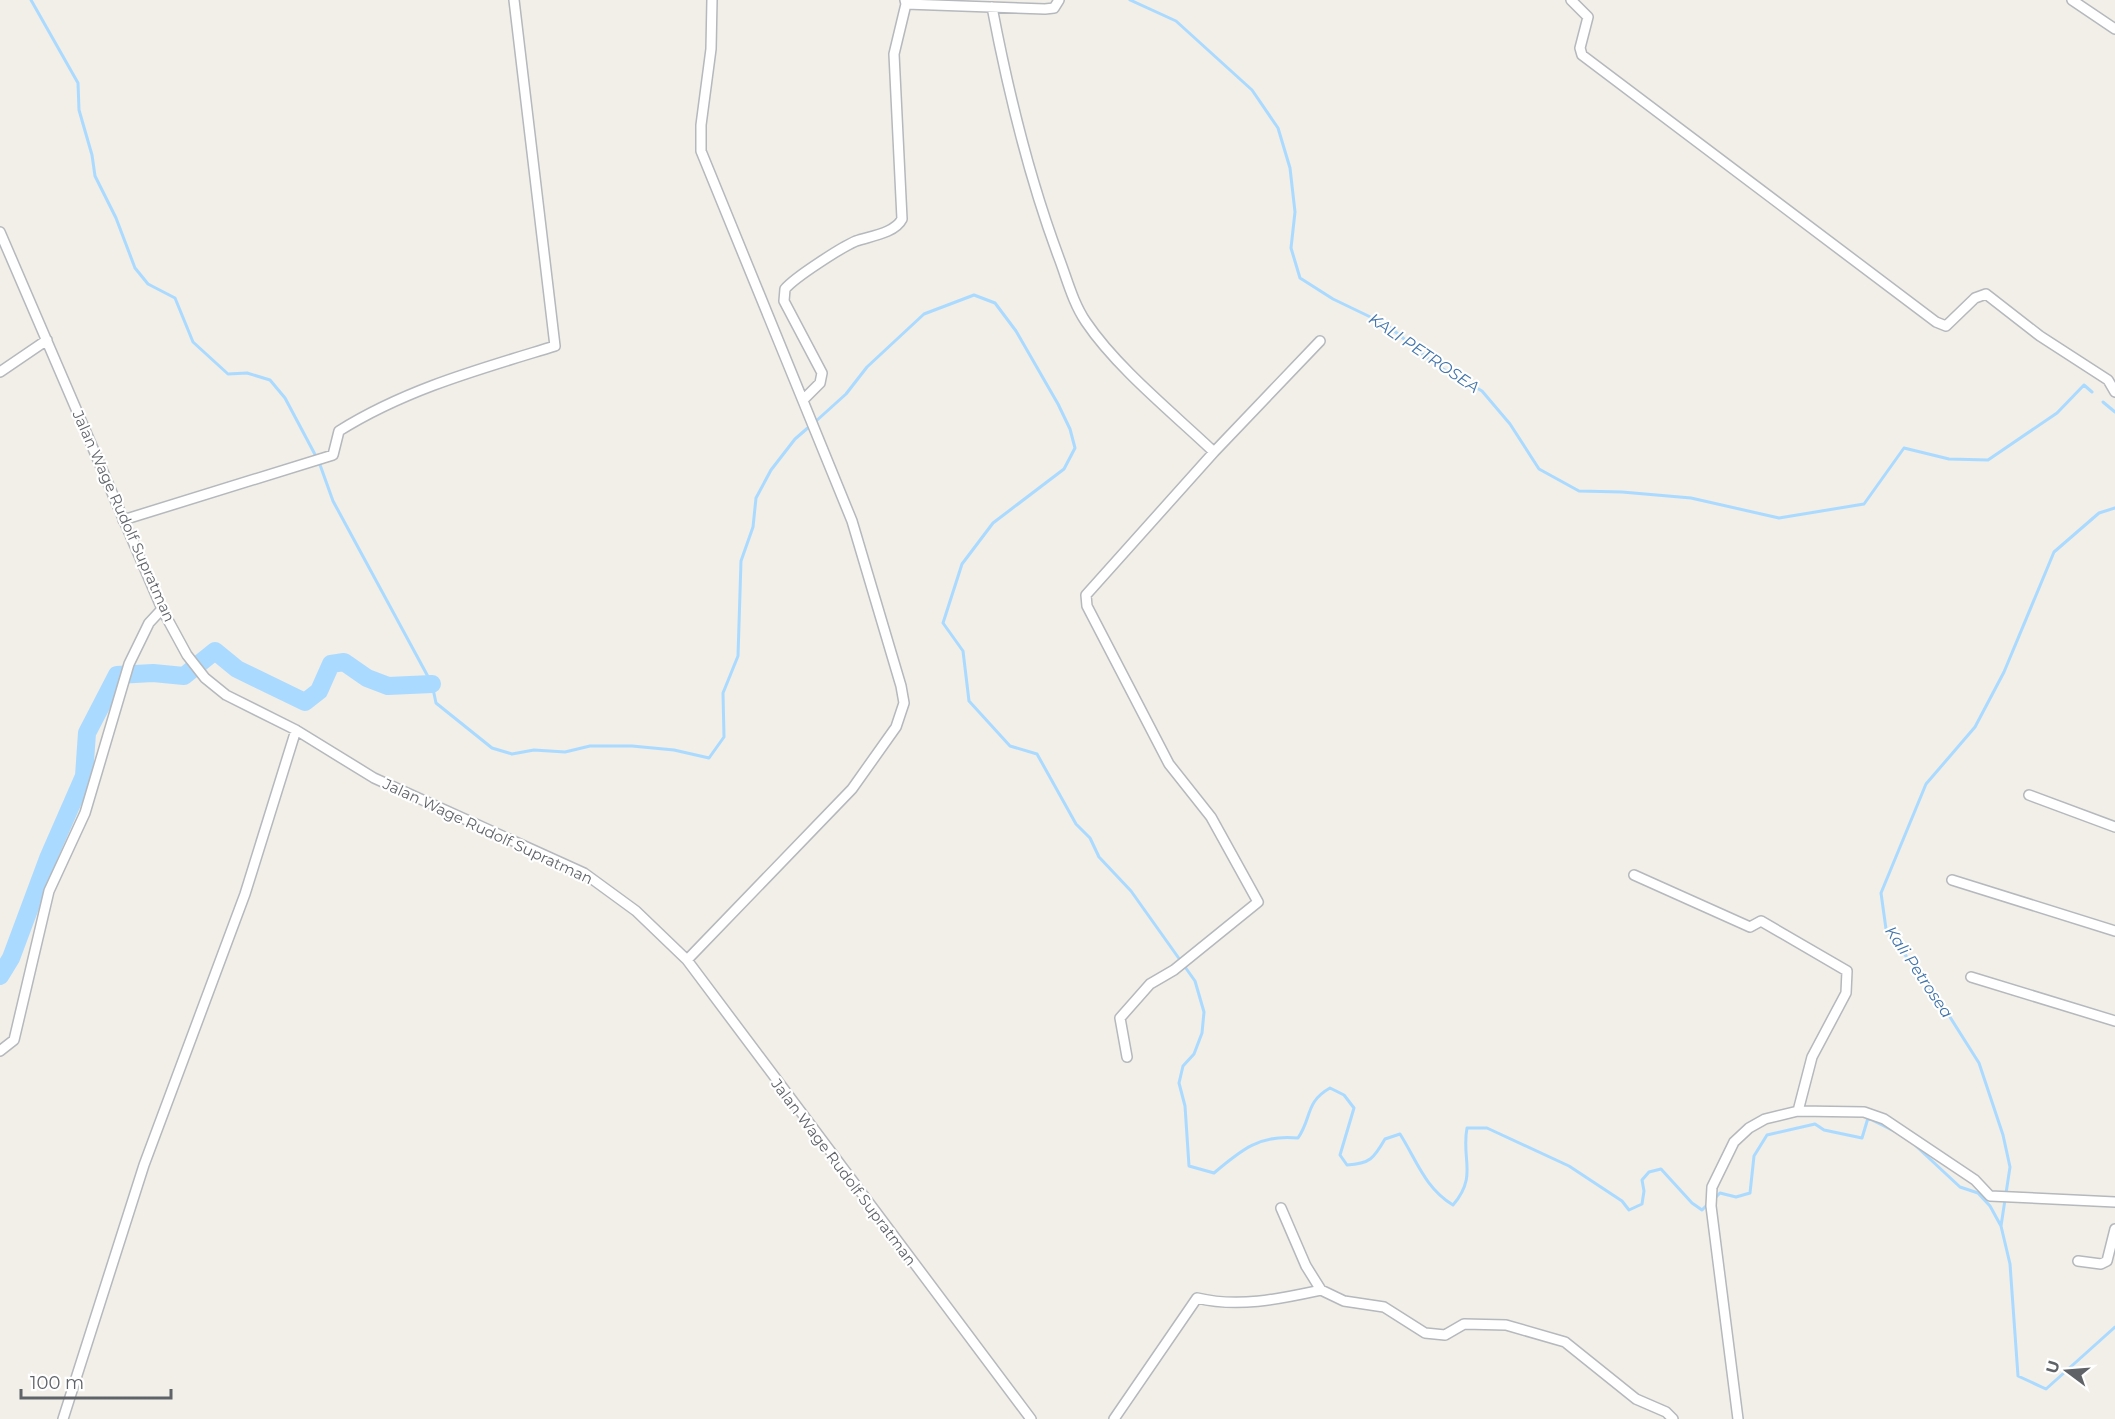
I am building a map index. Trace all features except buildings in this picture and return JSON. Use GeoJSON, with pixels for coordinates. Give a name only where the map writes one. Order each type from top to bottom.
{"type":"FeatureCollection","features":[{"type":"Feature","properties":{"kind":"street"},"geometry":{"type":"LineString","coordinates":[[123,520],[333,455],[339,431],[368,413],[421,388],[555,346],[514,0]]}},
{"type":"Feature","properties":{"kind":"street"},"geometry":{"type":"LineString","coordinates":[[687,960],[852,789],[896,727],[903,709],[904,694],[852,520],[701,151],[701,125],[711,49],[712,0]]}},
{"type":"Feature","properties":{"kind":"street"},"geometry":{"type":"LineString","coordinates":[[805,405],[820,383],[822,373],[784,301],[785,289],[851,244],[885,232],[899,225],[902,219],[894,54],[905,2],[1045,9],[1054,8],[1059,0]]}},
{"type":"Feature","properties":{"kind":"street"},"geometry":{"type":"LineString","coordinates":[[1571,0],[1588,17],[1580,48],[1582,55],[1936,322],[1946,326],[1975,298],[1986,294],[2040,336],[2108,380],[2115,392]]}},
{"type":"Feature","properties":{"kind":"street"},"geometry":{"type":"LineString","coordinates":[[2072,0],[2115,29]]}},
{"type":"Feature","properties":{"kind":"street"},"geometry":{"type":"LineString","coordinates":[[992,7],[1025,149],[1052,238],[1077,307],[1114,357],[1214,452]]}},
{"type":"Feature","properties":{"kind":"street","name":"Jalan Wage Rudolf Supratman"},"geometry":{"type":"LineString","coordinates":[[0,232],[162,609],[188,655],[205,678],[226,695],[296,730],[374,778],[584,873],[636,911],[687,960],[1031,1419]]}},
{"type":"Feature","properties":{"kind":"street"},"geometry":{"type":"LineString","coordinates":[[0,372],[47,340]]}},
{"type":"Feature","properties":{"kind":"street"},"geometry":{"type":"LineString","coordinates":[[1127,1057],[1120,1018],[1150,984],[1174,970],[1258,902],[1211,817],[1169,764],[1088,606],[1086,595],[1214,452],[1320,341]]}},
{"type":"Feature","properties":{"kind":"street"},"geometry":{"type":"LineString","coordinates":[[2108,380],[2115,373]]}},
{"type":"Feature","properties":{"kind":"street"},"geometry":{"type":"LineString","coordinates":[[0,1051],[14,1040],[49,891],[86,813],[129,664],[149,623],[162,609]]}},
{"type":"Feature","properties":{"kind":"street"},"geometry":{"type":"LineString","coordinates":[[63,1419],[144,1166],[245,894],[296,730]]}},
{"type":"Feature","properties":{"kind":"street"},"geometry":{"type":"LineString","coordinates":[[2029,795],[2115,827]]}},
{"type":"Feature","properties":{"kind":"street"},"geometry":{"type":"LineString","coordinates":[[1634,875],[1750,927],[1761,921],[1847,971],[1846,993],[1812,1057],[1798,1111]]}},
{"type":"Feature","properties":{"kind":"street"},"geometry":{"type":"LineString","coordinates":[[1952,880],[2115,931]]}},
{"type":"Feature","properties":{"kind":"street"},"geometry":{"type":"LineString","coordinates":[[1971,977],[2115,1021]]}},
{"type":"Feature","properties":{"kind":"street"},"geometry":{"type":"LineString","coordinates":[[1738,1419],[1711,1206],[1712,1193],[1720,1167],[1734,1142],[1765,1119],[1798,1111],[1864,1112],[1884,1119],[1975,1180],[1984,1192],[1994,1198],[2115,1202]]}},
{"type":"Feature","properties":{"kind":"street"},"geometry":{"type":"LineString","coordinates":[[1281,1208],[1306,1266],[1321,1290],[1344,1300],[1384,1307],[1425,1333],[1445,1335],[1464,1324],[1506,1324],[1565,1342],[1635,1399],[1666,1412],[1673,1419]]}},
{"type":"Feature","properties":{"kind":"street"},"geometry":{"type":"LineString","coordinates":[[2078,1262],[2101,1264],[2107,1261],[2115,1229]]}},
{"type":"Feature","properties":{"kind":"street"},"geometry":{"type":"LineString","coordinates":[[1114,1419],[1197,1298],[1218,1303],[1238,1304],[1272,1301],[1321,1290]]}},
{"type":"Feature","properties":{"kind":"waterway"},"geometry":{"type":"LineString","coordinates":[[31,0],[78,83],[79,110],[92,155],[95,176],[116,218],[135,268],[148,284],[175,298],[193,342],[228,374],[247,373],[270,380],[285,398],[319,462],[333,501],[432,684],[436,703],[492,748],[512,754],[534,750],[565,752],[590,746],[632,746],[674,750],[709,758],[724,737],[723,693],[738,656],[741,561],[753,527],[756,498],[771,470],[795,439],[810,426]]}},
{"type":"Feature","properties":{"kind":"waterway","name":"KALI PETROSEA"},"geometry":{"type":"LineString","coordinates":[[1130,0],[1176,21],[1252,90],[1278,128],[1290,168],[1295,212],[1291,248],[1300,278],[1333,299],[1387,325],[1436,365],[1482,391],[1510,424],[1539,469],[1579,491],[1691,498],[1779,518],[1864,504],[1904,448],[1949,459],[1988,460],[2057,413],[2084,385],[2092,392]]}},
{"type":"Feature","properties":{"kind":"waterway"},"geometry":{"type":"LineString","coordinates":[[815,422],[846,394],[867,367],[924,314],[974,295],[995,303],[1016,331],[1058,404],[1070,429],[1075,448],[1064,469],[993,523],[962,564],[943,623],[963,651],[969,701],[1010,746],[1037,754],[1076,824],[1090,838],[1099,857],[1131,891],[1195,981],[1204,1012],[1202,1033],[1194,1054],[1183,1066],[1179,1083],[1185,1106],[1189,1166],[1214,1173],[1252,1145],[1285,1137],[1298,1138],[1316,1099],[1330,1088],[1344,1095],[1354,1108],[1340,1155],[1347,1165],[1370,1159],[1385,1139],[1400,1134],[1428,1182],[1435,1191],[1453,1205],[1461,1195],[1467,1176],[1467,1128],[1487,1128],[1569,1166],[1622,1201],[1629,1210],[1642,1204],[1644,1191],[1642,1180],[1649,1172],[1661,1169],[1692,1203],[1702,1210],[1709,1203]]}},
{"type":"Feature","properties":{"kind":"waterway","name":"Kali Petrosea"},"geometry":{"type":"LineString","coordinates":[[2103,402],[2115,412]]}},
{"type":"Feature","properties":{"kind":"waterway","name":"Kali Petrosea"},"geometry":{"type":"LineString","coordinates":[[2115,508],[2099,513],[2054,552],[2004,672],[1975,727],[1926,784],[1881,893],[1886,929],[1943,1006],[1979,1063],[2003,1135],[2010,1167],[2001,1226],[2010,1264],[2018,1376],[2046,1389],[2115,1327]]}},
{"type":"Feature","properties":{"kind":"waterway"},"geometry":{"type":"LineString","coordinates":[[0,976],[11,958],[49,856],[84,776],[87,733],[117,675],[153,673],[184,676],[215,651],[237,669],[305,702],[319,691],[331,664],[344,662],[367,678],[388,686],[432,684]]}},
{"type":"Feature","properties":{"kind":"waterway"},"geometry":{"type":"LineString","coordinates":[[1714,1199],[1720,1193],[1736,1197],[1750,1193],[1754,1156],[1767,1135],[1815,1124],[1824,1130],[1862,1138],[1868,1118],[1896,1132]]}},
{"type":"Feature","properties":{"kind":"waterway"},"geometry":{"type":"LineString","coordinates":[[1916,1146],[1960,1187],[1978,1193],[1990,1206],[2001,1226]]}}]}
